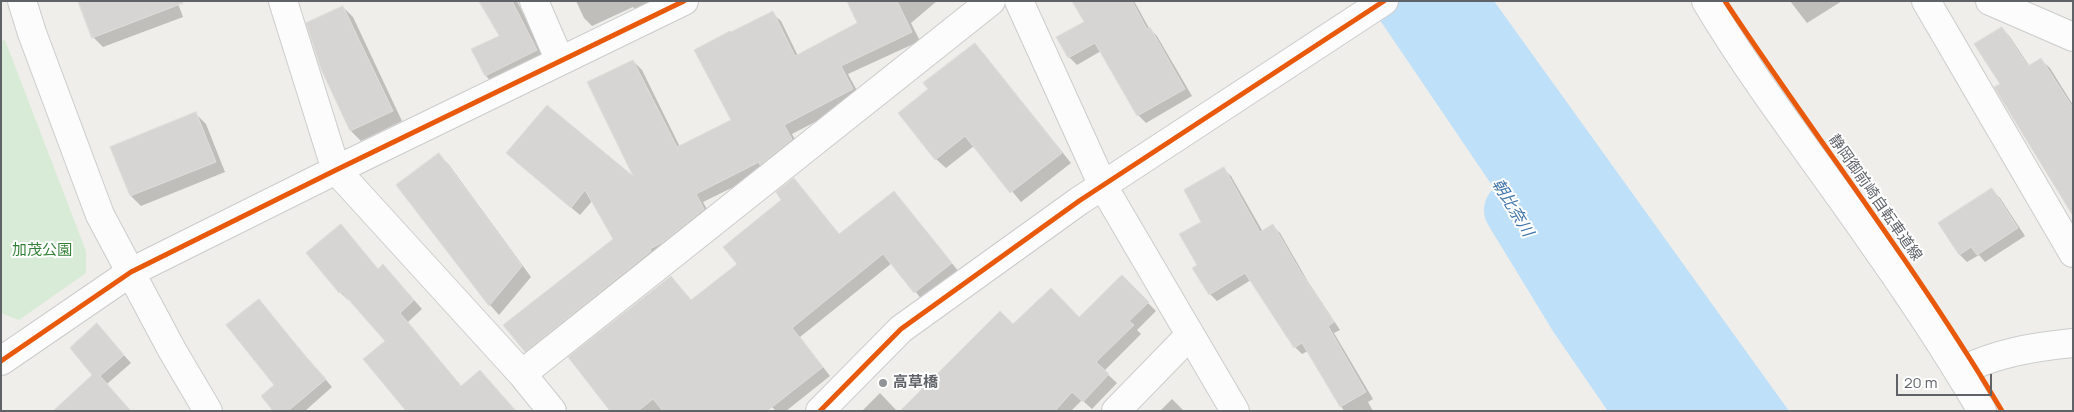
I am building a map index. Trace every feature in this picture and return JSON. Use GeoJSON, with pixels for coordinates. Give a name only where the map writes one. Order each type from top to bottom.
{"type":"FeatureCollection","features":[{"type":"Feature","properties":{"kind":"street"},"geometry":{"type":"LineString","coordinates":[[22,1],[32,33],[100,215],[172,350],[208,411]]}},
{"type":"Feature","properties":{"kind":"street"},"geometry":{"type":"LineString","coordinates":[[282,1],[336,170],[522,374],[552,411]]}},
{"type":"Feature","properties":{"kind":"street"},"geometry":{"type":"LineString","coordinates":[[534,1],[560,61]]}},
{"type":"Feature","properties":{"kind":"street"},"geometry":{"type":"LineString","coordinates":[[3,357],[131,272],[684,1]]}},
{"type":"Feature","properties":{"kind":"street"},"geometry":{"type":"LineString","coordinates":[[522,374],[991,1]]}},
{"type":"Feature","properties":{"kind":"street"},"geometry":{"type":"LineString","coordinates":[[1019,1],[1102,186],[1235,411]]}},
{"type":"Feature","properties":{"kind":"street"},"geometry":{"type":"LineString","coordinates":[[820,411],[901,329],[1102,186],[1384,1]]}},
{"type":"Feature","properties":{"kind":"street"},"geometry":{"type":"LineString","coordinates":[[1706,1],[1766,93],[1873,243],[1959,372],[1982,411]]}},
{"type":"Feature","properties":{"kind":"street"},"geometry":{"type":"LineString","coordinates":[[1926,1],[2073,252]]}},
{"type":"Feature","properties":{"kind":"street"},"geometry":{"type":"LineString","coordinates":[[1990,1],[2073,37]]}},
{"type":"Feature","properties":{"kind":"street"},"geometry":{"type":"LineString","coordinates":[[1116,411],[1190,336]]}},
{"type":"Feature","properties":{"kind":"street"},"geometry":{"type":"LineString","coordinates":[[1959,372],[1992,357],[2018,350],[2073,342]]}},
{"type":"Feature","properties":{"kind":"green space","name":"加茂公園"},"geometry":{"type":"Polygon","coordinates":[[[5,40],[86,251],[86,273],[19,320],[1,313],[1,41],[5,40]]]}},
{"type":"Feature","properties":{"kind":"water"},"geometry":{"type":"Polygon","coordinates":[[[1367,1],[1494,1],[1789,411],[1645,411],[1367,1]]]}},
{"type":"Feature","properties":{"kind":"building"},"geometry":{"type":"Polygon","coordinates":[[[78,1],[182,1],[183,3],[92,38],[78,1]]]}},
{"type":"Feature","properties":{"kind":"building"},"geometry":{"type":"Polygon","coordinates":[[[479,1],[512,1],[537,50],[485,76],[471,49],[499,36],[479,1]]]}},
{"type":"Feature","properties":{"kind":"building"},"geometry":{"type":"Polygon","coordinates":[[[847,1],[897,1],[912,32],[841,66],[853,89],[784,125],[792,139],[760,165],[759,162],[696,194],[704,209],[663,242],[650,249],[651,251],[525,352],[503,325],[613,239],[585,190],[571,208],[506,153],[547,105],[633,176],[587,82],[633,60],[677,147],[731,120],[694,50],[773,11],[795,56],[857,23],[847,1]]]}},
{"type":"Feature","properties":{"kind":"building"},"geometry":{"type":"Polygon","coordinates":[[[1072,1],[1132,1],[1147,29],[1150,27],[1185,89],[1137,116],[1095,43],[1068,58],[1056,37],[1084,22],[1072,1]]]}},
{"type":"Feature","properties":{"kind":"building"},"geometry":{"type":"Polygon","coordinates":[[[343,6],[393,111],[350,131],[321,69],[306,23],[343,6]]]}},
{"type":"Feature","properties":{"kind":"building"},"geometry":{"type":"Polygon","coordinates":[[[2002,27],[2028,66],[2041,58],[2073,108],[2073,216],[1994,87],[2000,84],[1974,44],[2002,27]]]}},
{"type":"Feature","properties":{"kind":"building"},"geometry":{"type":"Polygon","coordinates":[[[975,43],[1062,153],[1010,193],[965,136],[935,160],[898,113],[928,89],[923,83],[975,43]]]}},
{"type":"Feature","properties":{"kind":"building"},"geometry":{"type":"Polygon","coordinates":[[[196,112],[216,162],[130,196],[110,147],[196,112]]]}},
{"type":"Feature","properties":{"kind":"building"},"geometry":{"type":"Polygon","coordinates":[[[439,153],[522,266],[489,306],[396,185],[439,153]]]}},
{"type":"Feature","properties":{"kind":"building"},"geometry":{"type":"Polygon","coordinates":[[[1224,167],[1260,232],[1273,224],[1300,271],[1334,322],[1328,326],[1366,392],[1340,407],[1302,343],[1294,348],[1245,273],[1209,295],[1192,268],[1197,265],[1179,234],[1201,222],[1184,190],[1224,167]]]}},
{"type":"Feature","properties":{"kind":"building"},"geometry":{"type":"Polygon","coordinates":[[[794,178],[839,234],[894,191],[952,263],[914,293],[883,254],[792,328],[823,367],[767,411],[663,411],[653,399],[638,411],[610,411],[568,357],[671,276],[691,300],[737,264],[723,247],[781,200],[776,192],[794,178]]]}},
{"type":"Feature","properties":{"kind":"building"},"geometry":{"type":"Polygon","coordinates":[[[1992,188],[2018,228],[1977,255],[1971,247],[1959,255],[1938,223],[1992,188]]]}},
{"type":"Feature","properties":{"kind":"building"},"geometry":{"type":"Polygon","coordinates":[[[341,224],[378,269],[383,264],[414,300],[400,313],[461,386],[480,370],[516,411],[406,411],[363,359],[385,341],[341,291],[339,293],[306,253],[341,224]]]}},
{"type":"Feature","properties":{"kind":"building"},"geometry":{"type":"Polygon","coordinates":[[[1122,275],[1149,302],[1129,321],[1134,325],[1096,362],[1109,374],[1083,402],[1072,392],[1055,411],[900,411],[1000,311],[1013,324],[1051,288],[1079,317],[1122,275]]]}},
{"type":"Feature","properties":{"kind":"building"},"geometry":{"type":"Polygon","coordinates":[[[259,299],[326,379],[288,411],[273,411],[261,396],[274,385],[226,325],[259,299]]]}},
{"type":"Feature","properties":{"kind":"building"},"geometry":{"type":"Polygon","coordinates":[[[97,323],[124,355],[100,376],[131,411],[53,411],[92,375],[70,348],[97,323]]]}},
{"type":"Feature","properties":{"kind":"waterway","name":"朝比奈川"},"geometry":{"type":"LineString","coordinates":[[1513,210],[1577,315],[1643,411]]}},
{"type":"Feature","properties":{"kind":"cycle path"},"geometry":{"type":"LineString","coordinates":[[1,361],[131,272],[684,1]]}},
{"type":"Feature","properties":{"kind":"cycle path"},"geometry":{"type":"LineString","coordinates":[[820,411],[901,329],[1079,201],[1384,1]]}},
{"type":"Feature","properties":{"kind":"cycle path","name":"静岡御前崎自転車道線"},"geometry":{"type":"LineString","coordinates":[[1725,1],[1936,306],[2002,411]]}},
{"type":"Feature","properties":{"kind":"place","name":"高草橋"},"geometry":{"type":"Point","coordinates":[883,383]}}]}
